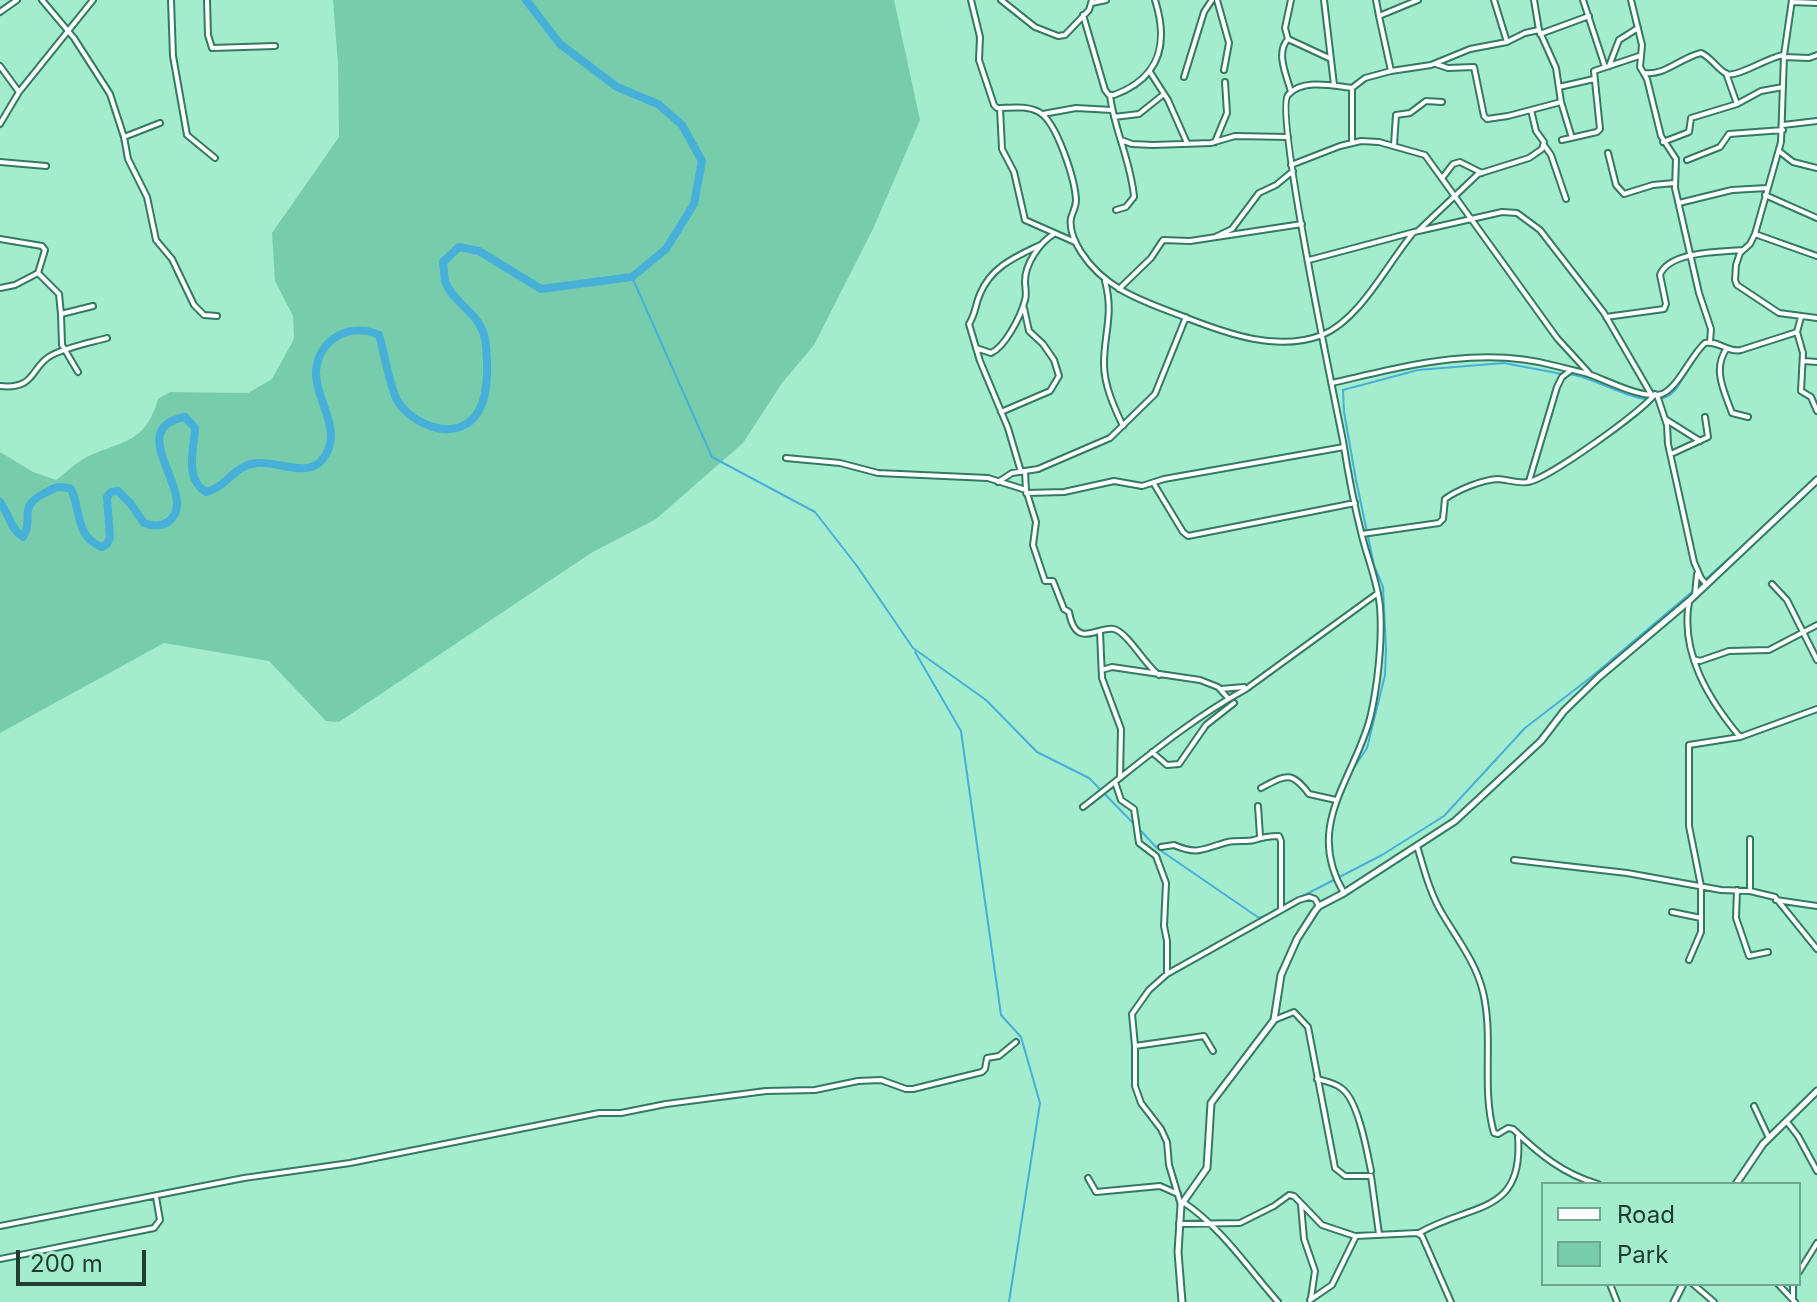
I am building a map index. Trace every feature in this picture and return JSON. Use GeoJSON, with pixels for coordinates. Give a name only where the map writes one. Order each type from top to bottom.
{"type":"FeatureCollection","features":[{"type":"Feature","properties":{"kind":"street"},"geometry":{"type":"LineString","coordinates":[[0,12],[17,0]]}},
{"type":"Feature","properties":{"kind":"street"},"geometry":{"type":"LineString","coordinates":[[42,0],[110,94],[128,159],[147,197],[156,240],[172,259],[194,305],[204,315],[217,316]]}},
{"type":"Feature","properties":{"kind":"street"},"geometry":{"type":"LineString","coordinates":[[0,124],[19,92],[93,0]]}},
{"type":"Feature","properties":{"kind":"street"},"geometry":{"type":"LineString","coordinates":[[171,0],[173,56],[187,135],[215,158]]}},
{"type":"Feature","properties":{"kind":"street"},"geometry":{"type":"LineString","coordinates":[[207,0],[208,35],[212,48],[275,46]]}},
{"type":"Feature","properties":{"kind":"street"},"geometry":{"type":"LineString","coordinates":[[971,0],[980,37],[979,60],[994,105],[1041,113],[1076,108],[1112,110]]}},
{"type":"Feature","properties":{"kind":"street"},"geometry":{"type":"LineString","coordinates":[[1001,0],[1025,20],[1058,36],[1065,35],[1092,1],[1106,0]]}},
{"type":"Feature","properties":{"kind":"street"},"geometry":{"type":"LineString","coordinates":[[1110,95],[1121,92],[1150,72],[1159,54],[1160,17],[1155,0]]}},
{"type":"Feature","properties":{"kind":"street"},"geometry":{"type":"LineString","coordinates":[[1291,0],[1285,28],[1288,39],[1329,58]]}},
{"type":"Feature","properties":{"kind":"street"},"geometry":{"type":"LineString","coordinates":[[1324,0],[1334,86]]}},
{"type":"Feature","properties":{"kind":"street"},"geometry":{"type":"LineString","coordinates":[[1376,0],[1391,71]]}},
{"type":"Feature","properties":{"kind":"street"},"geometry":{"type":"LineString","coordinates":[[1379,16],[1418,0]]}},
{"type":"Feature","properties":{"kind":"street"},"geometry":{"type":"LineString","coordinates":[[1494,0],[1507,42]]}},
{"type":"Feature","properties":{"kind":"street"},"geometry":{"type":"LineString","coordinates":[[1534,0],[1540,32],[1556,68],[1561,102],[1572,138]]}},
{"type":"Feature","properties":{"kind":"street"},"geometry":{"type":"LineString","coordinates":[[1583,0],[1607,67]]}},
{"type":"Feature","properties":{"kind":"street"},"geometry":{"type":"LineString","coordinates":[[1631,0],[1642,45],[1639,56],[1663,142],[1676,159],[1674,183],[1699,293],[1711,329],[1710,342]]}},
{"type":"Feature","properties":{"kind":"street"},"geometry":{"type":"LineString","coordinates":[[1214,1],[1229,43],[1224,70]]}},
{"type":"Feature","properties":{"kind":"street"},"geometry":{"type":"LineString","coordinates":[[1184,77],[1196,37],[1214,1]]}},
{"type":"Feature","properties":{"kind":"street"},"geometry":{"type":"LineString","coordinates":[[1817,3],[1792,1],[1784,56],[1783,128],[1779,151],[1755,234],[1743,250],[1734,276],[1737,285],[1779,313],[1817,318]]}},
{"type":"Feature","properties":{"kind":"street"},"geometry":{"type":"LineString","coordinates":[[1083,15],[1105,90],[1110,95],[1113,117],[1131,173],[1134,197],[1126,207],[1116,210]]}},
{"type":"Feature","properties":{"kind":"street"},"geometry":{"type":"LineString","coordinates":[[1344,893],[1335,878],[1328,832],[1336,800],[1366,732],[1373,707],[1380,642],[1378,593],[1344,447],[1308,260],[1284,105],[1291,92],[1308,86],[1352,88],[1365,78],[1435,64],[1470,49],[1507,42],[1525,33],[1540,32],[1589,16]]}},
{"type":"Feature","properties":{"kind":"street"},"geometry":{"type":"LineString","coordinates":[[1607,67],[1619,40],[1638,28]]}},
{"type":"Feature","properties":{"kind":"street"},"geometry":{"type":"LineString","coordinates":[[1288,39],[1283,44],[1281,56],[1291,92]]}},
{"type":"Feature","properties":{"kind":"street"},"geometry":{"type":"LineString","coordinates":[[1644,73],[1658,74],[1678,61],[1701,53],[1726,73],[1737,104]]}},
{"type":"Feature","properties":{"kind":"street"},"geometry":{"type":"LineString","coordinates":[[1726,73],[1736,73],[1767,59],[1817,55]]}},
{"type":"Feature","properties":{"kind":"street"},"geometry":{"type":"LineString","coordinates":[[1562,140],[1600,129],[1594,71],[1639,56]]}},
{"type":"Feature","properties":{"kind":"street"},"geometry":{"type":"LineString","coordinates":[[1435,64],[1448,68],[1474,67],[1487,119],[1561,102]]}},
{"type":"Feature","properties":{"kind":"street"},"geometry":{"type":"LineString","coordinates":[[0,66],[19,92]]}},
{"type":"Feature","properties":{"kind":"street"},"geometry":{"type":"LineString","coordinates":[[1150,72],[1187,143]]}},
{"type":"Feature","properties":{"kind":"street"},"geometry":{"type":"LineString","coordinates":[[1559,87],[1594,79]]}},
{"type":"Feature","properties":{"kind":"street"},"geometry":{"type":"LineString","coordinates":[[1215,142],[1227,113],[1225,82]]}},
{"type":"Feature","properties":{"kind":"street"},"geometry":{"type":"LineString","coordinates":[[1663,142],[1689,132],[1691,118],[1737,104],[1761,91],[1784,86]]}},
{"type":"Feature","properties":{"kind":"street"},"geometry":{"type":"LineString","coordinates":[[1352,88],[1352,143]]}},
{"type":"Feature","properties":{"kind":"street"},"geometry":{"type":"LineString","coordinates":[[1113,117],[1139,114],[1164,94]]}},
{"type":"Feature","properties":{"kind":"street"},"geometry":{"type":"LineString","coordinates":[[1394,146],[1396,115],[1410,113],[1426,101],[1442,102]]}},
{"type":"Feature","properties":{"kind":"street"},"geometry":{"type":"LineString","coordinates":[[1000,108],[1002,149],[1014,172],[1025,220],[1075,242]]}},
{"type":"Feature","properties":{"kind":"street"},"geometry":{"type":"LineString","coordinates":[[1531,110],[1536,131],[1551,155],[1566,199]]}},
{"type":"Feature","properties":{"kind":"street"},"geometry":{"type":"LineString","coordinates":[[1041,113],[1059,141],[1076,197],[1070,225],[1075,242],[1104,279],[1138,300],[1221,331],[1268,341],[1287,342],[1323,335],[1373,291],[1416,232],[1472,179],[1529,158],[1544,145]]}},
{"type":"Feature","properties":{"kind":"street"},"geometry":{"type":"LineString","coordinates":[[1687,160],[1720,147],[1727,135],[1817,121]]}},
{"type":"Feature","properties":{"kind":"street"},"geometry":{"type":"LineString","coordinates":[[124,137],[160,123]]}},
{"type":"Feature","properties":{"kind":"street"},"geometry":{"type":"LineString","coordinates":[[1121,140],[1140,145],[1215,142],[1237,136],[1288,137]]}},
{"type":"Feature","properties":{"kind":"street"},"geometry":{"type":"LineString","coordinates":[[1214,238],[1234,228],[1259,193],[1276,185],[1292,168],[1352,143],[1379,142],[1425,155],[1457,195],[1557,338],[1591,374]]}},
{"type":"Feature","properties":{"kind":"street"},"geometry":{"type":"LineString","coordinates":[[1779,151],[1793,162],[1817,168]]}},
{"type":"Feature","properties":{"kind":"street"},"geometry":{"type":"LineString","coordinates":[[1608,153],[1616,185],[1624,194],[1653,185],[1674,183]]}},
{"type":"Feature","properties":{"kind":"street"},"geometry":{"type":"LineString","coordinates":[[0,162],[46,166]]}},
{"type":"Feature","properties":{"kind":"street"},"geometry":{"type":"LineString","coordinates":[[1443,177],[1450,167],[1460,162],[1482,173]]}},
{"type":"Feature","properties":{"kind":"street"},"geometry":{"type":"LineString","coordinates":[[1679,203],[1732,190],[1767,188]]}},
{"type":"Feature","properties":{"kind":"street"},"geometry":{"type":"LineString","coordinates":[[1765,195],[1817,218]]}},
{"type":"Feature","properties":{"kind":"street"},"geometry":{"type":"LineString","coordinates":[[1308,260],[1510,212],[1529,220],[1545,236],[1606,317],[1654,394],[1665,419],[1697,570],[1695,595]]}},
{"type":"Feature","properties":{"kind":"street"},"geometry":{"type":"LineString","coordinates":[[1119,289],[1151,258],[1160,241],[1214,238],[1302,224]]}},
{"type":"Feature","properties":{"kind":"street"},"geometry":{"type":"LineString","coordinates":[[1054,234],[994,270],[979,295],[976,314],[969,324],[1023,471],[1036,522],[1033,545],[1045,581],[1053,581],[1076,628],[1091,635],[1111,629],[1122,634],[1159,675]]}},
{"type":"Feature","properties":{"kind":"street"},"geometry":{"type":"LineString","coordinates":[[1755,234],[1817,256]]}},
{"type":"Feature","properties":{"kind":"street"},"geometry":{"type":"LineString","coordinates":[[0,239],[42,246],[45,250],[38,273],[15,285],[0,288]]}},
{"type":"Feature","properties":{"kind":"street"},"geometry":{"type":"LineString","coordinates":[[982,365],[989,353],[1002,345],[1023,305],[1026,276],[1040,245]]}},
{"type":"Feature","properties":{"kind":"street"},"geometry":{"type":"LineString","coordinates":[[1606,317],[1664,309],[1661,271],[1669,264],[1691,256],[1743,250]]}},
{"type":"Feature","properties":{"kind":"street"},"geometry":{"type":"LineString","coordinates":[[38,273],[59,294],[64,351],[78,372]]}},
{"type":"Feature","properties":{"kind":"street"},"geometry":{"type":"LineString","coordinates":[[1104,279],[1110,305],[1104,366],[1123,426]]}},
{"type":"Feature","properties":{"kind":"street"},"geometry":{"type":"LineString","coordinates":[[1001,412],[1050,391],[1059,376],[1054,360],[1029,331],[1023,305]]}},
{"type":"Feature","properties":{"kind":"street"},"geometry":{"type":"LineString","coordinates":[[61,314],[93,306]]}},
{"type":"Feature","properties":{"kind":"street"},"geometry":{"type":"LineString","coordinates":[[998,482],[1007,475],[1038,469],[1098,445],[1123,426],[1155,394],[1186,317]]}},
{"type":"Feature","properties":{"kind":"street"},"geometry":{"type":"LineString","coordinates":[[1801,317],[1797,332],[1802,345],[1801,391],[1816,402],[1817,411]]}},
{"type":"Feature","properties":{"kind":"street"},"geometry":{"type":"LineString","coordinates":[[1362,534],[1439,523],[1443,519],[1443,506],[1448,496],[1499,479],[1529,482],[1564,465],[1647,403],[1654,394],[1671,388],[1702,346],[1710,342],[1737,352],[1797,332]]}},
{"type":"Feature","properties":{"kind":"street"},"geometry":{"type":"LineString","coordinates":[[0,386],[27,382],[47,358],[107,338]]}},
{"type":"Feature","properties":{"kind":"street"},"geometry":{"type":"LineString","coordinates":[[976,348],[989,353]]}},
{"type":"Feature","properties":{"kind":"street"},"geometry":{"type":"LineString","coordinates":[[1727,348],[1719,363],[1722,383],[1732,413],[1748,417]]}},
{"type":"Feature","properties":{"kind":"street"},"geometry":{"type":"LineString","coordinates":[[1332,383],[1396,367],[1477,358],[1526,359],[1591,374],[1616,385],[1654,394]]}},
{"type":"Feature","properties":{"kind":"street"},"geometry":{"type":"LineString","coordinates":[[1802,361],[1817,362]]}},
{"type":"Feature","properties":{"kind":"street"},"geometry":{"type":"LineString","coordinates":[[1529,482],[1560,380],[1559,367]]}},
{"type":"Feature","properties":{"kind":"street"},"geometry":{"type":"LineString","coordinates":[[1560,380],[1572,370]]}},
{"type":"Feature","properties":{"kind":"street"},"geometry":{"type":"LineString","coordinates":[[1671,454],[1708,436],[1705,417]]}},
{"type":"Feature","properties":{"kind":"street"},"geometry":{"type":"LineString","coordinates":[[1665,419],[1700,441]]}},
{"type":"Feature","properties":{"kind":"street"},"geometry":{"type":"LineString","coordinates":[[786,458],[840,463],[878,473],[976,477],[1026,492],[1064,492],[1114,481],[1124,481],[1134,486],[1154,483],[1172,477],[1344,447]]}},
{"type":"Feature","properties":{"kind":"street"},"geometry":{"type":"LineString","coordinates":[[1182,1302],[1178,1267],[1179,1224],[1182,1204],[1207,1168],[1211,1103],[1274,1020],[1281,975],[1297,939],[1319,906],[1455,821],[1541,741],[1564,711],[1599,677],[1689,601],[1817,480]]}},
{"type":"Feature","properties":{"kind":"street"},"geometry":{"type":"LineString","coordinates":[[1154,483],[1188,536],[1355,503]]}},
{"type":"Feature","properties":{"kind":"street"},"geometry":{"type":"LineString","coordinates":[[1697,570],[1706,584]]}},
{"type":"Feature","properties":{"kind":"street"},"geometry":{"type":"LineString","coordinates":[[1772,584],[1786,598],[1817,660]]}},
{"type":"Feature","properties":{"kind":"street"},"geometry":{"type":"LineString","coordinates":[[1083,807],[1152,752],[1250,686],[1378,593]]}},
{"type":"Feature","properties":{"kind":"street"},"geometry":{"type":"LineString","coordinates":[[1689,601],[1687,622],[1692,657],[1719,712],[1740,737]]}},
{"type":"Feature","properties":{"kind":"street"},"geometry":{"type":"LineString","coordinates":[[1692,657],[1698,661],[1729,651],[1769,650],[1817,625]]}},
{"type":"Feature","properties":{"kind":"street"},"geometry":{"type":"LineString","coordinates":[[1100,632],[1104,685],[1121,729],[1118,780],[1121,800],[1134,809],[1139,843],[1156,856],[1167,891],[1164,926],[1167,974]]}},
{"type":"Feature","properties":{"kind":"street"},"geometry":{"type":"LineString","coordinates":[[1102,670],[1112,667],[1200,680],[1220,689],[1228,698]]}},
{"type":"Feature","properties":{"kind":"street"},"geometry":{"type":"LineString","coordinates":[[1220,689],[1250,686]]}},
{"type":"Feature","properties":{"kind":"street"},"geometry":{"type":"LineString","coordinates":[[1152,752],[1167,765],[1179,764],[1214,716],[1234,703]]}},
{"type":"Feature","properties":{"kind":"street"},"geometry":{"type":"LineString","coordinates":[[1689,960],[1701,932],[1701,886],[1689,826],[1689,745],[1740,737],[1817,709]]}},
{"type":"Feature","properties":{"kind":"street"},"geometry":{"type":"LineString","coordinates":[[1261,788],[1290,776],[1298,779],[1309,794],[1336,800]]}},
{"type":"Feature","properties":{"kind":"street"},"geometry":{"type":"LineString","coordinates":[[1258,806],[1260,836]]}},
{"type":"Feature","properties":{"kind":"street"},"geometry":{"type":"LineString","coordinates":[[1161,847],[1174,845],[1183,850],[1203,851],[1225,843],[1277,836],[1281,839],[1281,910]]}},
{"type":"Feature","properties":{"kind":"street"},"geometry":{"type":"LineString","coordinates":[[1750,839],[1750,891]]}},
{"type":"Feature","properties":{"kind":"street"},"geometry":{"type":"LineString","coordinates":[[1417,846],[1441,913],[1468,956],[1482,987],[1488,1039],[1489,1105],[1494,1133],[1510,1128],[1557,1167],[1591,1182]]}},
{"type":"Feature","properties":{"kind":"street"},"geometry":{"type":"LineString","coordinates":[[1514,860],[1627,873],[1775,897],[1817,949]]}},
{"type":"Feature","properties":{"kind":"street"},"geometry":{"type":"LineString","coordinates":[[1737,890],[1736,918],[1749,956],[1768,952]]}},
{"type":"Feature","properties":{"kind":"street"},"geometry":{"type":"LineString","coordinates":[[1278,1302],[1208,1219],[1182,1204],[1169,1165],[1164,1136],[1141,1103],[1135,1086],[1132,1014],[1149,990],[1167,974],[1309,897],[1315,899],[1319,906]]}},
{"type":"Feature","properties":{"kind":"street"},"geometry":{"type":"LineString","coordinates":[[1776,900],[1817,906]]}},
{"type":"Feature","properties":{"kind":"street"},"geometry":{"type":"LineString","coordinates":[[1672,912],[1701,918]]}},
{"type":"Feature","properties":{"kind":"street"},"geometry":{"type":"LineString","coordinates":[[1274,1020],[1294,1012],[1307,1025],[1335,1168],[1345,1176],[1371,1176],[1379,1234]]}},
{"type":"Feature","properties":{"kind":"street"},"geometry":{"type":"LineString","coordinates":[[1135,1046],[1204,1036],[1213,1051]]}},
{"type":"Feature","properties":{"kind":"street"},"geometry":{"type":"LineString","coordinates":[[0,1226],[244,1178],[350,1163],[599,1113],[615,1114],[766,1091],[815,1090],[858,1081],[881,1080],[906,1089],[931,1086],[982,1072],[987,1058],[999,1056],[1016,1042]]}},
{"type":"Feature","properties":{"kind":"street"},"geometry":{"type":"LineString","coordinates":[[1317,1079],[1339,1086],[1347,1093],[1355,1109],[1371,1171]]}},
{"type":"Feature","properties":{"kind":"street"},"geometry":{"type":"LineString","coordinates":[[1737,1182],[1769,1138],[1817,1091]]}},
{"type":"Feature","properties":{"kind":"street"},"geometry":{"type":"LineString","coordinates":[[1754,1106],[1769,1138]]}},
{"type":"Feature","properties":{"kind":"street"},"geometry":{"type":"LineString","coordinates":[[1786,1120],[1817,1171]]}},
{"type":"Feature","properties":{"kind":"street"},"geometry":{"type":"LineString","coordinates":[[1179,1224],[1212,1225],[1245,1221],[1289,1195],[1322,1225],[1356,1236],[1419,1233],[1491,1204],[1509,1189],[1520,1158],[1518,1135]]}},
{"type":"Feature","properties":{"kind":"street"},"geometry":{"type":"LineString","coordinates":[[1088,1178],[1096,1192],[1160,1186],[1179,1195]]}},
{"type":"Feature","properties":{"kind":"street"},"geometry":{"type":"LineString","coordinates":[[0,1259],[154,1228],[160,1220],[156,1197]]}},
{"type":"Feature","properties":{"kind":"street"},"geometry":{"type":"LineString","coordinates":[[1301,1203],[1304,1239],[1315,1271],[1310,1301]]}},
{"type":"Feature","properties":{"kind":"street"},"geometry":{"type":"LineString","coordinates":[[1419,1233],[1451,1302]]}},
{"type":"Feature","properties":{"kind":"street"},"geometry":{"type":"LineString","coordinates":[[1310,1301],[1332,1285],[1356,1236]]}},
{"type":"Feature","properties":{"kind":"street"},"geometry":{"type":"LineString","coordinates":[[1801,1269],[1817,1243]]}},
{"type":"Feature","properties":{"kind":"street"},"geometry":{"type":"LineString","coordinates":[[1695,1286],[1714,1302]]}},
{"type":"Feature","properties":{"kind":"green space"},"geometry":{"type":"Polygon","coordinates":[[[333,0],[894,0],[920,120],[873,229],[814,345],[782,383],[743,443],[656,519],[591,553],[339,722],[326,721],[269,661],[164,643],[0,733],[0,452],[33,472],[56,480],[83,459],[139,433],[153,414],[158,399],[170,392],[248,393],[272,379],[294,339],[293,316],[275,281],[272,233],[339,137],[333,0]]]}},
{"type":"Feature","properties":{"kind":"waterway"},"geometry":{"type":"LineString","coordinates":[[0,502],[23,537],[31,503],[61,487],[71,489],[83,530],[87,537],[102,547],[110,538],[107,497],[111,492],[118,491],[144,523],[156,526],[165,524],[176,511],[176,497],[160,449],[160,435],[167,424],[185,417],[195,428],[193,472],[199,486],[206,492],[220,486],[250,464],[300,468],[316,465],[329,449],[331,438],[317,382],[318,359],[338,336],[358,330],[379,335],[394,394],[404,409],[424,424],[436,428],[459,427],[470,422],[482,405],[487,371],[486,346],[480,325],[454,297],[445,281],[443,262],[459,247],[479,251],[541,289],[632,277],[666,249],[694,204],[702,161],[682,125],[658,104],[617,87],[560,44],[526,0]]}},
{"type":"Feature","properties":{"kind":"waterway"},"geometry":{"type":"LineString","coordinates":[[632,277],[712,457],[815,512],[857,566],[913,648],[986,700],[1037,752],[1089,778],[1135,825]]}},
{"type":"Feature","properties":{"kind":"waterway"},"geometry":{"type":"LineString","coordinates":[[1351,772],[1367,748],[1385,675],[1386,650],[1383,587],[1374,565],[1356,480],[1343,390],[1418,370],[1504,363],[1562,374]]}},
{"type":"Feature","properties":{"kind":"waterway"},"geometry":{"type":"LineString","coordinates":[[1568,374],[1633,396],[1658,399],[1674,391],[1687,370]]}},
{"type":"Feature","properties":{"kind":"waterway"},"geometry":{"type":"LineString","coordinates":[[1763,528],[1817,476]]}},
{"type":"Feature","properties":{"kind":"waterway"},"geometry":{"type":"LineString","coordinates":[[1698,586],[1753,537]]}},
{"type":"Feature","properties":{"kind":"waterway"},"geometry":{"type":"LineString","coordinates":[[1297,899],[1382,855],[1444,816],[1525,728],[1693,591]]}},
{"type":"Feature","properties":{"kind":"waterway"},"geometry":{"type":"LineString","coordinates":[[915,652],[961,731],[1001,1015],[1021,1037],[1040,1103],[1009,1302]]}},
{"type":"Feature","properties":{"kind":"waterway"},"geometry":{"type":"LineString","coordinates":[[1140,830],[1157,848],[1259,918],[1274,912]]}}]}
